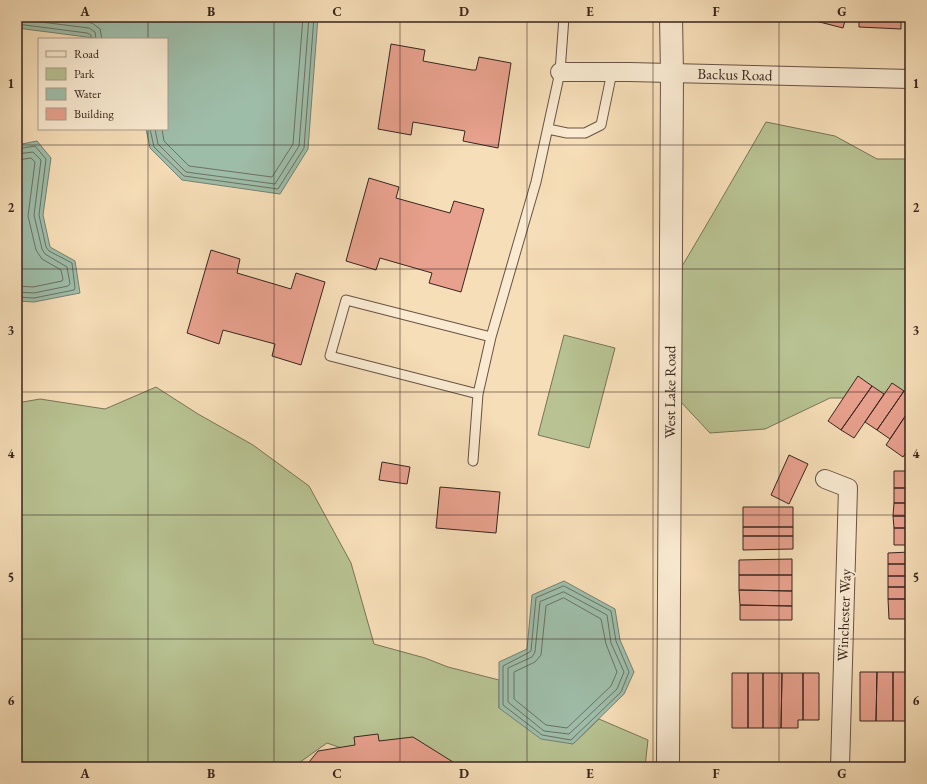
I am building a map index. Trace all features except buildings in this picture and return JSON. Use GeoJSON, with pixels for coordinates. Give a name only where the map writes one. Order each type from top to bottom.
{"type":"FeatureCollection","features":[{"type":"Feature","properties":{"kind":"street","name":"West Lake Road"},"geometry":{"type":"LineString","coordinates":[[668,767],[672,74],[670,17]]}},
{"type":"Feature","properties":{"kind":"street","name":"Backus Road"},"geometry":{"type":"LineString","coordinates":[[560,72],[910,79]]}},
{"type":"Feature","properties":{"kind":"street","name":"Winchester Way"},"geometry":{"type":"LineString","coordinates":[[825,479],[848,488],[840,767]]}},
{"type":"Feature","properties":{"kind":"lane"},"geometry":{"type":"LineString","coordinates":[[473,461],[478,394],[491,337],[536,182],[560,72],[564,17]]}},
{"type":"Feature","properties":{"kind":"lane"},"geometry":{"type":"LineString","coordinates":[[548,129],[567,133],[585,133],[601,124],[612,72]]}},
{"type":"Feature","properties":{"kind":"lane"},"geometry":{"type":"LineString","coordinates":[[478,394],[330,356],[346,300],[491,337]]}},
{"type":"Feature","properties":{"kind":"green space"},"geometry":{"type":"Polygon","coordinates":[[[766,122],[835,136],[877,159],[910,159],[910,405],[899,398],[830,398],[765,429],[710,433],[680,401],[681,268],[766,122]]]}},
{"type":"Feature","properties":{"kind":"green space"},"geometry":{"type":"Polygon","coordinates":[[[564,335],[615,348],[589,448],[538,435],[564,335]]]}},
{"type":"Feature","properties":{"kind":"green space"},"geometry":{"type":"Polygon","coordinates":[[[156,387],[198,414],[253,445],[309,486],[351,563],[374,644],[425,658],[448,667],[499,680],[499,708],[573,744],[599,719],[648,740],[645,767],[382,767],[378,761],[327,743],[293,767],[17,767],[17,403],[40,399],[105,409],[156,387]]]}},
{"type":"Feature","properties":{"kind":"water"},"geometry":{"type":"Polygon","coordinates":[[[17,17],[318,17],[308,149],[280,194],[182,180],[150,148],[146,130],[168,130],[168,38],[94,38],[17,28],[17,17]]]}},
{"type":"Feature","properties":{"kind":"water"},"geometry":{"type":"Polygon","coordinates":[[[37,141],[51,158],[43,215],[50,247],[75,261],[80,293],[34,302],[17,301],[17,145],[37,141]]]}},
{"type":"Feature","properties":{"kind":"water"},"geometry":{"type":"Polygon","coordinates":[[[564,581],[615,609],[620,640],[634,672],[624,694],[573,744],[541,739],[499,708],[499,662],[527,649],[532,595],[564,581]]]}}]}
